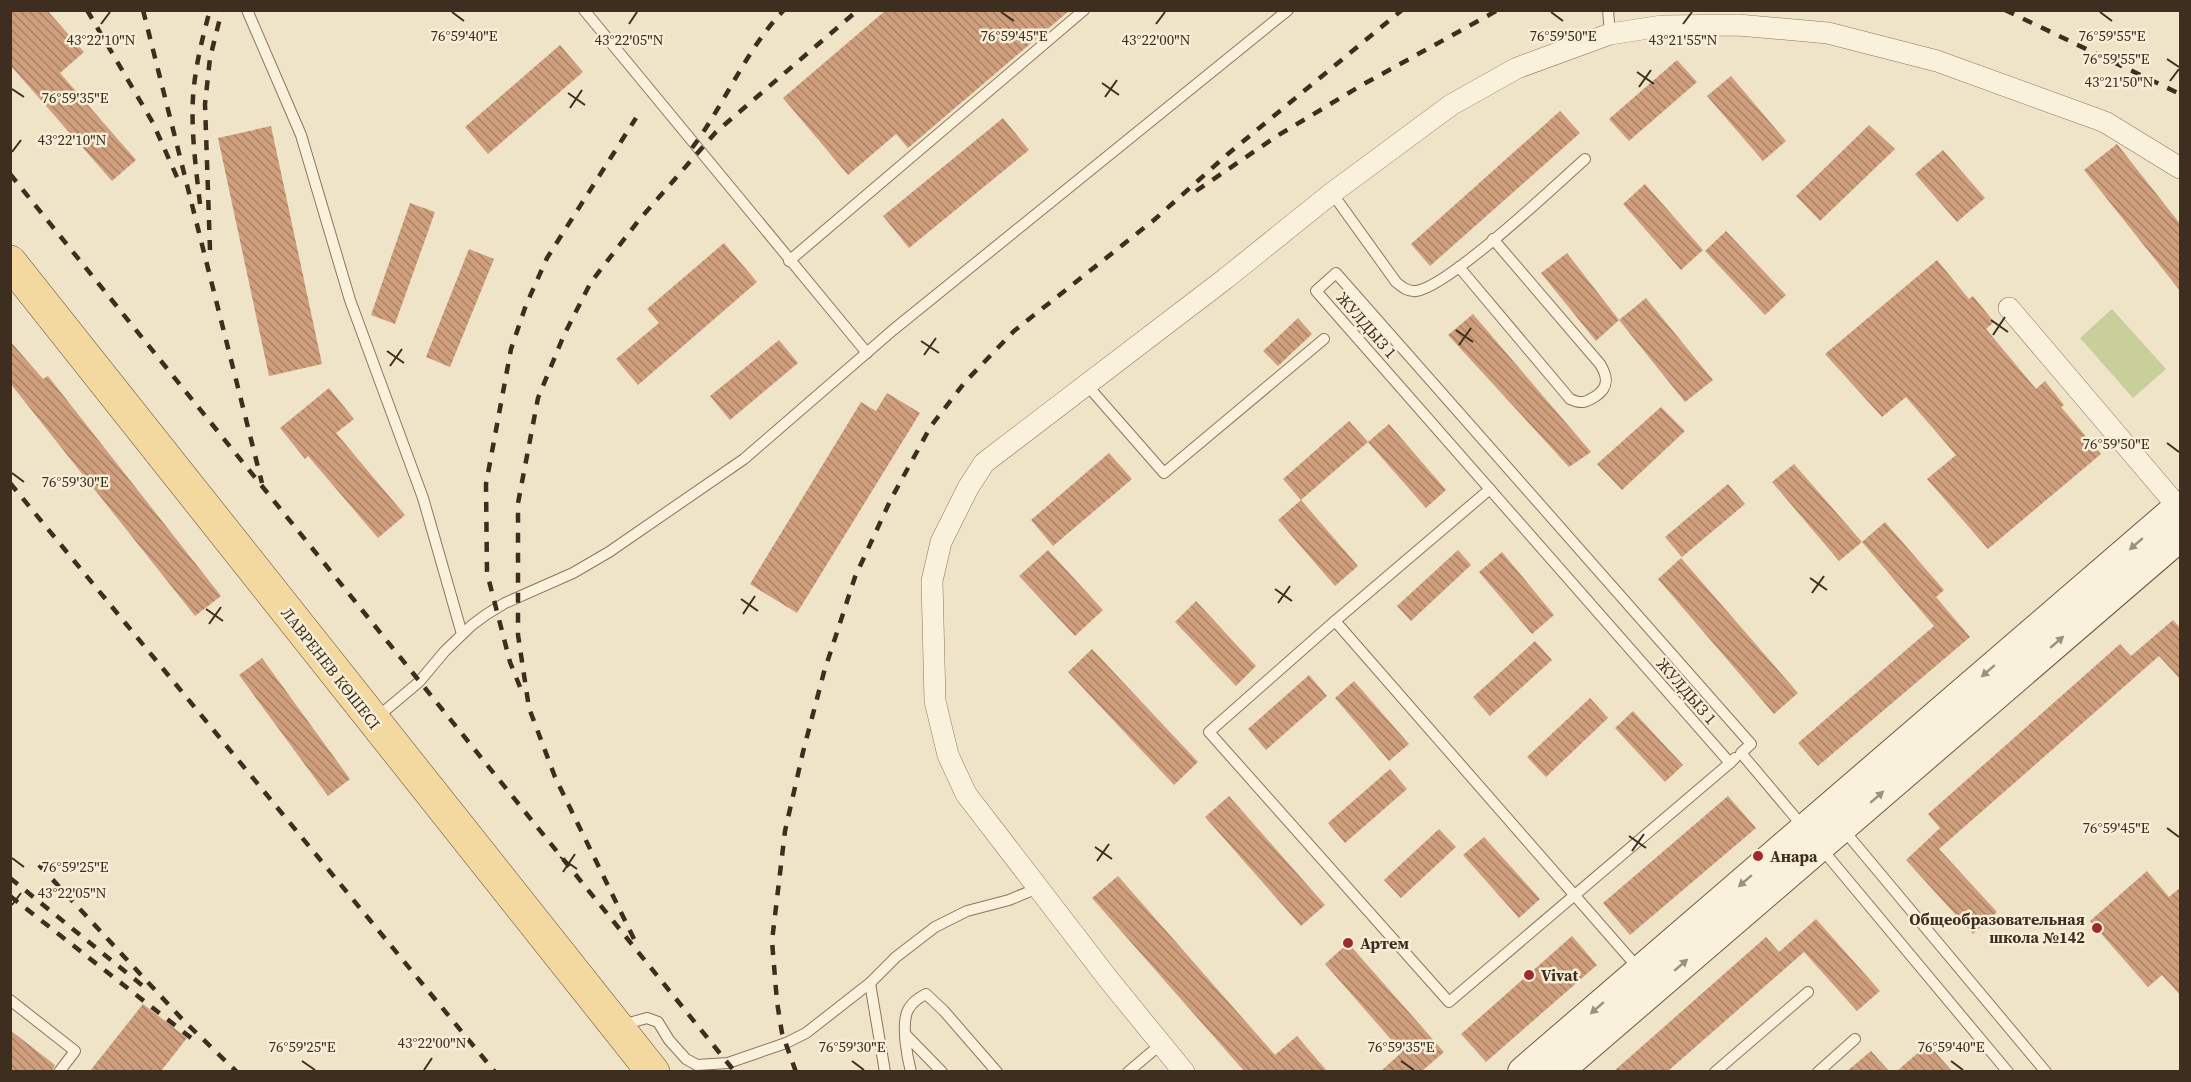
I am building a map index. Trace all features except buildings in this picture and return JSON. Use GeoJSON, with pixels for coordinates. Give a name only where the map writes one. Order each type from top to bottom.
{"type":"FeatureCollection","features":[{"type":"Feature","properties":{"kind":"main road","name":"ЛАВРЕНЕВ КӨШЕСІ"},"geometry":{"type":"LineString","coordinates":[[10,262],[653,1071]]}},
{"type":"Feature","properties":{"kind":"street"},"geometry":{"type":"LineString","coordinates":[[1184,1071],[1109,980],[966,794],[948,755],[935,701],[932,580],[941,542],[968,488],[984,463],[1225,279],[1332,193],[1451,105],[1517,68],[1610,34],[1662,26],[1716,25],[1828,33],[1937,61],[2105,122],[2181,168]]}},
{"type":"Feature","properties":{"kind":"street"},"geometry":{"type":"LineString","coordinates":[[1522,1071],[1647,979],[2180,517],[2009,308]]}},
{"type":"Feature","properties":{"kind":"street"},"geometry":{"type":"LineString","coordinates":[[1557,1071],[1647,979]]}},
{"type":"Feature","properties":{"kind":"lane"},"geometry":{"type":"LineString","coordinates":[[247,10],[301,135],[350,300],[423,498],[462,634]]}},
{"type":"Feature","properties":{"kind":"lane"},"geometry":{"type":"LineString","coordinates":[[584,10],[867,353]]}},
{"type":"Feature","properties":{"kind":"lane"},"geometry":{"type":"LineString","coordinates":[[789,261],[1084,10]]}},
{"type":"Feature","properties":{"kind":"lane"},"geometry":{"type":"LineString","coordinates":[[373,721],[419,682],[445,651],[472,625],[505,603],[573,573],[609,552],[744,459],[893,330],[1288,10]]}},
{"type":"Feature","properties":{"kind":"lane"},"geometry":{"type":"LineString","coordinates":[[1608,10],[1610,34]]}},
{"type":"Feature","properties":{"kind":"lane"},"geometry":{"type":"LineString","coordinates":[[1332,193],[1396,282],[1404,289],[1414,292],[1431,286],[1459,267],[1585,159]]}},
{"type":"Feature","properties":{"kind":"lane"},"geometry":{"type":"LineString","coordinates":[[1459,267],[1570,399],[1578,403],[1585,403],[1603,391],[1607,383],[1606,373],[1600,363],[1493,239]]}},
{"type":"Feature","properties":{"kind":"lane","name":"ЖУЛДЫЗ 1"},"geometry":{"type":"LineString","coordinates":[[1730,763],[1316,291],[1336,273],[1751,744],[1741,753]]}},
{"type":"Feature","properties":{"kind":"lane"},"geometry":{"type":"LineString","coordinates":[[1086,384],[1164,473],[1324,339]]}},
{"type":"Feature","properties":{"kind":"lane"},"geometry":{"type":"LineString","coordinates":[[1490,489],[1209,732],[1449,1002],[1741,753],[1823,828],[2046,1071]]}},
{"type":"Feature","properties":{"kind":"lane"},"geometry":{"type":"LineString","coordinates":[[1335,621],[1647,979]]}},
{"type":"Feature","properties":{"kind":"lane"},"geometry":{"type":"LineString","coordinates":[[1823,828],[2008,1071]]}},
{"type":"Feature","properties":{"kind":"lane"},"geometry":{"type":"LineString","coordinates":[[617,1026],[646,1018],[658,1022],[669,1040],[686,1059],[697,1065],[728,1063],[786,1044],[806,1033],[870,983],[896,957],[935,927],[968,911],[1009,900],[1038,888]]}},
{"type":"Feature","properties":{"kind":"lane"},"geometry":{"type":"LineString","coordinates":[[870,983],[885,1071]]}},
{"type":"Feature","properties":{"kind":"lane"},"geometry":{"type":"LineString","coordinates":[[1715,1071],[1808,992]]}},
{"type":"Feature","properties":{"kind":"lane"},"geometry":{"type":"LineString","coordinates":[[911,1071],[907,1052],[907,1011],[916,999],[926,994],[997,1071]]}},
{"type":"Feature","properties":{"kind":"lane"},"geometry":{"type":"LineString","coordinates":[[10,1000],[75,1051],[59,1071]]}},
{"type":"Feature","properties":{"kind":"lane"},"geometry":{"type":"LineString","coordinates":[[906,1035],[942,1071]]}},
{"type":"Feature","properties":{"kind":"lane"},"geometry":{"type":"LineString","coordinates":[[1818,1071],[1855,1039]]}},
{"type":"Feature","properties":{"kind":"lane"},"geometry":{"type":"LineString","coordinates":[[1128,1071],[1161,1044]]}},
{"type":"Feature","properties":{"kind":"green space"},"geometry":{"type":"Polygon","coordinates":[[[2112,309],[2166,369],[2133,398],[2080,338],[2112,309]]]}},
{"type":"Feature","properties":{"kind":"railway"},"geometry":{"type":"LineString","coordinates":[[87,10],[153,123],[180,184]]}},
{"type":"Feature","properties":{"kind":"railway"},"geometry":{"type":"LineString","coordinates":[[143,10],[262,483]]}},
{"type":"Feature","properties":{"kind":"railway"},"geometry":{"type":"LineString","coordinates":[[200,204],[193,137],[193,97],[199,54],[210,10]]}},
{"type":"Feature","properties":{"kind":"railway"},"geometry":{"type":"LineString","coordinates":[[210,250],[205,104],[210,58],[222,10]]}},
{"type":"Feature","properties":{"kind":"railway"},"geometry":{"type":"LineString","coordinates":[[692,148],[758,42],[784,10]]}},
{"type":"Feature","properties":{"kind":"railway"},"geometry":{"type":"LineString","coordinates":[[634,939],[555,777],[529,708],[518,635],[518,503],[538,398],[564,335],[591,282],[639,220],[716,132],[858,10]]}},
{"type":"Feature","properties":{"kind":"railway"},"geometry":{"type":"LineString","coordinates":[[796,1072],[782,1033],[772,941],[785,831],[824,672],[855,577],[891,499],[931,426],[965,382],[1014,331],[1154,220],[1229,153],[1402,10]]}},
{"type":"Feature","properties":{"kind":"railway"},"geometry":{"type":"LineString","coordinates":[[1196,191],[1277,136],[1362,85],[1498,10]]}},
{"type":"Feature","properties":{"kind":"railway"},"geometry":{"type":"LineString","coordinates":[[2005,10],[2180,94]]}},
{"type":"Feature","properties":{"kind":"railway"},"geometry":{"type":"LineString","coordinates":[[520,687],[510,662],[487,573],[486,484],[511,349],[526,305],[547,258],[636,118]]}},
{"type":"Feature","properties":{"kind":"railway"},"geometry":{"type":"LineString","coordinates":[[10,174],[735,1072]]}},
{"type":"Feature","properties":{"kind":"railway"},"geometry":{"type":"LineString","coordinates":[[10,483],[495,1072]]}},
{"type":"Feature","properties":{"kind":"railway"},"geometry":{"type":"LineString","coordinates":[[39,865],[182,1019],[237,1072]]}},
{"type":"Feature","properties":{"kind":"railway"},"geometry":{"type":"LineString","coordinates":[[10,878],[143,986]]}},
{"type":"Feature","properties":{"kind":"railway"},"geometry":{"type":"LineString","coordinates":[[10,896],[195,1041]]}},
{"type":"Feature","properties":{"kind":"place","name":"Анара"},"geometry":{"type":"Point","coordinates":[1758,856]}},
{"type":"Feature","properties":{"kind":"place","name":"Общеобразовательная школа №142"},"geometry":{"type":"Point","coordinates":[2097,928]}},
{"type":"Feature","properties":{"kind":"place","name":"Артем"},"geometry":{"type":"Point","coordinates":[1348,943]}},
{"type":"Feature","properties":{"kind":"place","name":"Vivat"},"geometry":{"type":"Point","coordinates":[1529,975]}}]}
